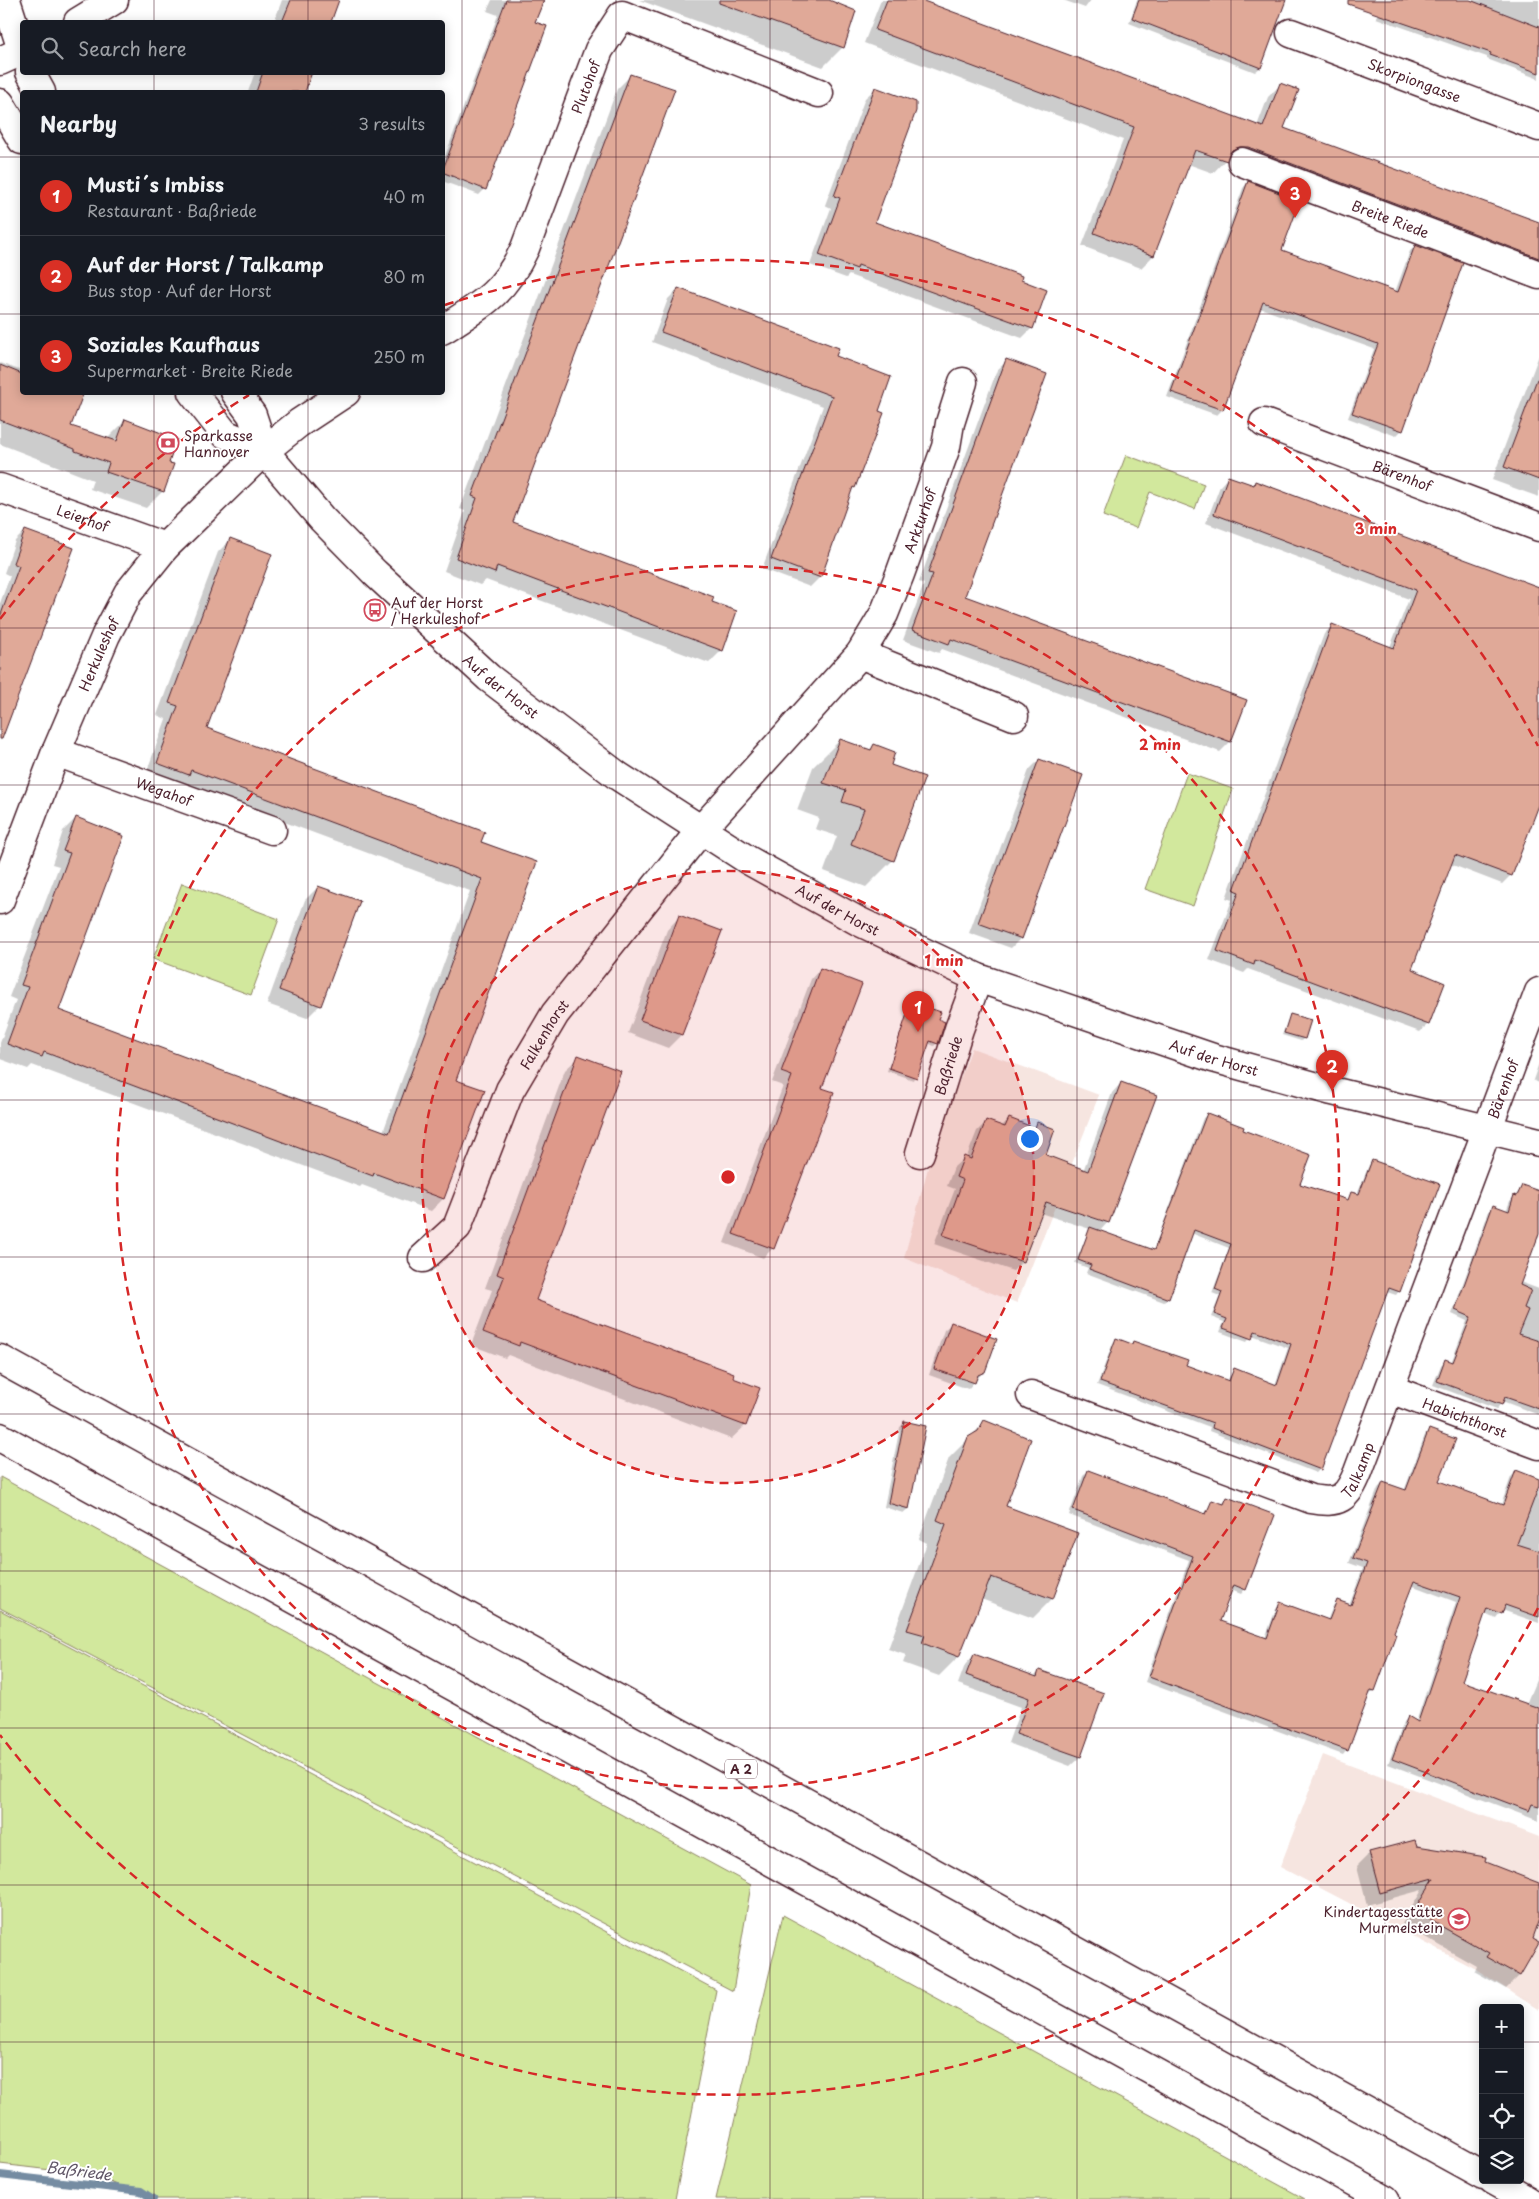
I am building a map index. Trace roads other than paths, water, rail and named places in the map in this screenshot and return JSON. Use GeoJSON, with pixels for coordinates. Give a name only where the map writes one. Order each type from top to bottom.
{"type":"FeatureCollection","features":[{"type":"Feature","properties":{"kind":"main road"},"geometry":{"type":"LineString","coordinates":[[81,20],[114,0]]}},
{"type":"Feature","properties":{"kind":"main road"},"geometry":{"type":"LineString","coordinates":[[8,4],[20,43]]}},
{"type":"Feature","properties":{"kind":"main road","name":"Plutohof"},"geometry":{"type":"LineString","coordinates":[[445,328],[486,302],[514,271],[525,248],[599,50],[622,15],[819,93]]}},
{"type":"Feature","properties":{"kind":"main road","name":"Skorpiongasse"},"geometry":{"type":"LineString","coordinates":[[1290,33],[1539,127]]}},
{"type":"Feature","properties":{"kind":"main road"},"geometry":{"type":"LineString","coordinates":[[0,61],[20,51]]}},
{"type":"Feature","properties":{"kind":"main road"},"geometry":{"type":"LineString","coordinates":[[32,75],[40,90]]}},
{"type":"Feature","properties":{"kind":"main road"},"geometry":{"type":"LineString","coordinates":[[0,103],[20,137]]}},
{"type":"Feature","properties":{"kind":"main road","name":"Breite Riede"},"geometry":{"type":"LineString","coordinates":[[1242,162],[1539,275]]}},
{"type":"Feature","properties":{"kind":"main road","name":"Arkturhof"},"geometry":{"type":"LineString","coordinates":[[700,831],[860,654],[884,614],[944,454],[950,422],[963,382]]}},
{"type":"Feature","properties":{"kind":"main road","name":"Auf der Horst"},"geometry":{"type":"LineString","coordinates":[[194,395],[225,434],[264,451]]}},
{"type":"Feature","properties":{"kind":"main road","name":"Auf der Horst"},"geometry":{"type":"LineString","coordinates":[[237,395],[252,415],[264,451],[322,519],[375,573],[489,678],[552,729],[700,831],[858,921],[978,978],[1213,1058],[1539,1142]]}},
{"type":"Feature","properties":{"kind":"main road"},"geometry":{"type":"LineString","coordinates":[[264,451],[299,423],[341,395]]}},
{"type":"Feature","properties":{"kind":"main road","name":"Bärenhof"},"geometry":{"type":"LineString","coordinates":[[1264,423],[1539,527]]}},
{"type":"Feature","properties":{"kind":"main road","name":"Herkuleshof"},"geometry":{"type":"LineString","coordinates":[[0,900],[56,752],[106,635],[128,593],[165,547],[264,451]]}},
{"type":"Feature","properties":{"kind":"main road","name":"Leierhof"},"geometry":{"type":"LineString","coordinates":[[0,488],[165,547]]}},
{"type":"Feature","properties":{"kind":"main road"},"geometry":{"type":"LineString","coordinates":[[860,654],[1014,716]]}},
{"type":"Feature","properties":{"kind":"main road","name":"Wegahof"},"geometry":{"type":"LineString","coordinates":[[56,752],[272,830]]}},
{"type":"Feature","properties":{"kind":"main road","name":"Falkenhorst"},"geometry":{"type":"LineString","coordinates":[[423,1258],[458,1227],[510,1090],[555,1014],[700,831]]}},
{"type":"Feature","properties":{"kind":"main road","name":"Baßriede"},"geometry":{"type":"LineString","coordinates":[[920,1153],[959,1029],[978,978]]}},
{"type":"Feature","properties":{"kind":"main road","name":"Bärenhof"},"geometry":{"type":"LineString","coordinates":[[1488,1130],[1539,992]]}},
{"type":"Feature","properties":{"kind":"main road","name":"Talkamp"},"geometry":{"type":"LineString","coordinates":[[1031,1395],[1281,1488],[1327,1502],[1340,1499],[1351,1489],[1488,1130]]}},
{"type":"Feature","properties":{"kind":"main road","name":"A 2"},"geometry":{"type":"LineString","coordinates":[[0,1359],[1479,2173]]}},
{"type":"Feature","properties":{"kind":"main road","name":"Habichthorst"},"geometry":{"type":"LineString","coordinates":[[1390,1389],[1539,1445]]}},
{"type":"Feature","properties":{"kind":"main road"},"geometry":{"type":"LineString","coordinates":[[0,1437],[1385,2199]]}},
{"type":"Feature","properties":{"kind":"main road"},"geometry":{"type":"LineString","coordinates":[[1500,2184],[1527,2199]]}},
{"type":"Feature","properties":{"kind":"waterway","name":"Baßriede"},"geometry":{"type":"LineString","coordinates":[[0,2175],[141,2191],[153,2199]]}},
{"type":"Feature","properties":{"kind":"place","name":"Soziales Kaufhaus"},"geometry":{"type":"Point","coordinates":[1295,218]}},
{"type":"Feature","properties":{"kind":"place","name":"Sparkasse Hannover"},"geometry":{"type":"Point","coordinates":[168,443]}},
{"type":"Feature","properties":{"kind":"place","name":"Auf der Horst / Herkuleshof"},"geometry":{"type":"Point","coordinates":[375,610]}},
{"type":"Feature","properties":{"kind":"place","name":"Musti´s Imbiss"},"geometry":{"type":"Point","coordinates":[918,1032]}},
{"type":"Feature","properties":{"kind":"place","name":"Auf der Horst / Talkamp"},"geometry":{"type":"Point","coordinates":[1332,1091]}},
{"type":"Feature","properties":{"kind":"place","name":"Kindertagesstätte Murmelstein"},"geometry":{"type":"Point","coordinates":[1459,1919]}}]}
